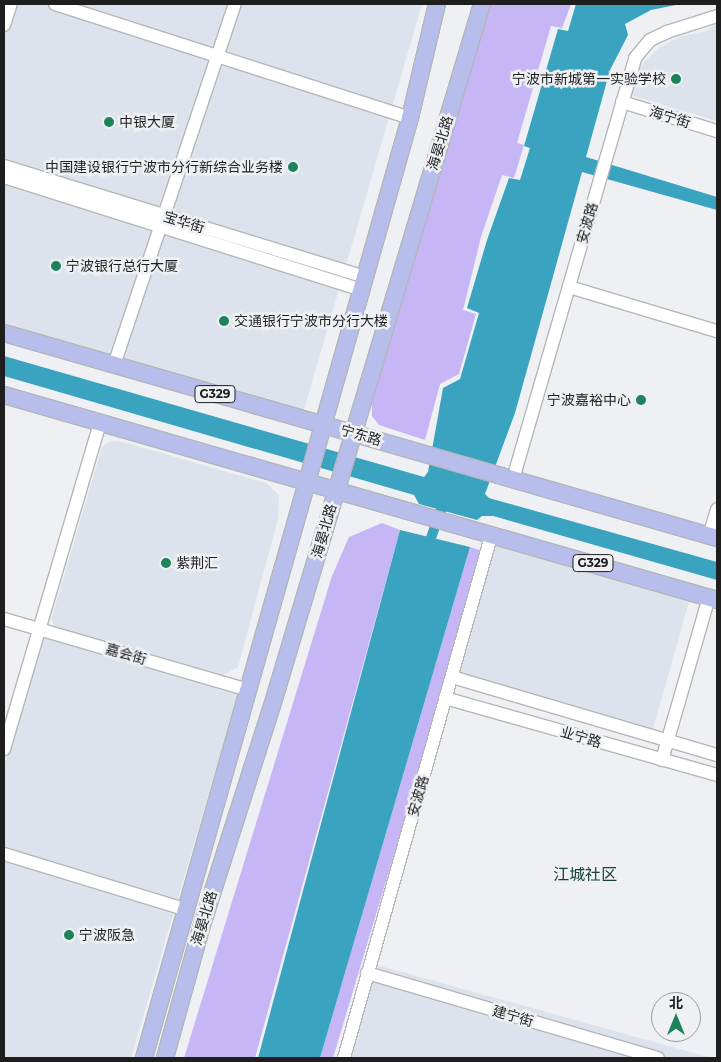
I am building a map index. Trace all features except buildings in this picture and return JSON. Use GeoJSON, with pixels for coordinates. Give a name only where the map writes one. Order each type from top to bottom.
{"type":"FeatureCollection","features":[{"type":"Feature","properties":{"kind":"main road","name":"海晏北路"},"geometry":{"type":"LineString","coordinates":[[144,1058],[410,118],[437,4]]}},
{"type":"Feature","properties":{"kind":"main road","name":"海晏北路"},"geometry":{"type":"LineString","coordinates":[[165,1058],[202,925],[272,706],[352,433],[482,4]]}},
{"type":"Feature","properties":{"kind":"main road","name":"宁东路"},"geometry":{"type":"LineString","coordinates":[[4,333],[427,453],[713,537]]}},
{"type":"Feature","properties":{"kind":"main road","name":"G329"},"geometry":{"type":"LineString","coordinates":[[4,395],[306,482],[492,533],[713,598]]}},
{"type":"Feature","properties":{"kind":"street"},"geometry":{"type":"LineString","coordinates":[[4,26],[11,4]]}},
{"type":"Feature","properties":{"kind":"street"},"geometry":{"type":"LineString","coordinates":[[55,4],[410,118]]}},
{"type":"Feature","properties":{"kind":"street"},"geometry":{"type":"LineString","coordinates":[[114,365],[161,220],[235,4]]}},
{"type":"Feature","properties":{"kind":"street","name":"安波路"},"geometry":{"type":"LineString","coordinates":[[513,479],[635,58],[650,40],[717,16]]}},
{"type":"Feature","properties":{"kind":"street","name":"海宁街"},"geometry":{"type":"LineString","coordinates":[[622,102],[717,132]]}},
{"type":"Feature","properties":{"kind":"street","name":"宝华街"},"geometry":{"type":"LineString","coordinates":[[4,166],[161,220],[362,283]]}},
{"type":"Feature","properties":{"kind":"street","name":"宝华街"},"geometry":{"type":"LineString","coordinates":[[4,177],[161,220]]}},
{"type":"Feature","properties":{"kind":"street"},"geometry":{"type":"LineString","coordinates":[[569,287],[717,331]]}},
{"type":"Feature","properties":{"kind":"street"},"geometry":{"type":"LineString","coordinates":[[4,749],[100,423]]}},
{"type":"Feature","properties":{"kind":"street"},"geometry":{"type":"LineString","coordinates":[[713,537],[717,509]]}},
{"type":"Feature","properties":{"kind":"street","name":"安波路"},"geometry":{"type":"LineString","coordinates":[[344,1058],[492,533]]}},
{"type":"Feature","properties":{"kind":"street"},"geometry":{"type":"LineString","coordinates":[[662,760],[713,598]]}},
{"type":"Feature","properties":{"kind":"street","name":"嘉会街"},"geometry":{"type":"LineString","coordinates":[[4,619],[248,690]]}},
{"type":"Feature","properties":{"kind":"street","name":"业宁路"},"geometry":{"type":"LineString","coordinates":[[452,677],[717,755]]}},
{"type":"Feature","properties":{"kind":"street","name":"业宁路"},"geometry":{"type":"LineString","coordinates":[[446,698],[717,776]]}},
{"type":"Feature","properties":{"kind":"street"},"geometry":{"type":"LineString","coordinates":[[4,854],[187,910]]}},
{"type":"Feature","properties":{"kind":"street","name":"建宁街"},"geometry":{"type":"LineString","coordinates":[[368,973],[658,1058]]}},
{"type":"Feature","properties":{"kind":"shaded area"},"geometry":{"type":"Polygon","coordinates":[[[13,4],[422,4],[303,413],[4,323],[4,35],[13,4]]]}},
{"type":"Feature","properties":{"kind":"shaded area"},"geometry":{"type":"Polygon","coordinates":[[[490,4],[571,4],[562,28],[551,26],[517,143],[524,145],[514,178],[502,175],[481,237],[463,310],[476,314],[459,374],[440,384],[425,440],[379,425],[372,416],[372,403],[490,4]]]}},
{"type":"Feature","properties":{"kind":"shaded area","name":"宁波市新城第一实验学校"},"geometry":{"type":"Polygon","coordinates":[[[717,23],[717,121],[630,95],[642,64],[657,49],[679,37],[705,31],[717,23]]]}},
{"type":"Feature","properties":{"kind":"shaded area","name":"紫荆汇"},"geometry":{"type":"Polygon","coordinates":[[[110,441],[123,442],[266,483],[279,495],[278,519],[238,667],[220,677],[58,631],[51,620],[102,447],[110,441]]]}},
{"type":"Feature","properties":{"kind":"shaded area"},"geometry":{"type":"Polygon","coordinates":[[[382,523],[400,530],[255,1058],[184,1058],[332,576],[349,537],[382,523]]]}},
{"type":"Feature","properties":{"kind":"shaded area"},"geometry":{"type":"Polygon","coordinates":[[[495,542],[690,598],[652,733],[459,674],[495,542]]]}},
{"type":"Feature","properties":{"kind":"shaded area"},"geometry":{"type":"Polygon","coordinates":[[[470,547],[482,551],[398,841],[333,1058],[320,1058],[470,547]]]}},
{"type":"Feature","properties":{"kind":"shaded area","name":"宁波阪急"},"geometry":{"type":"Polygon","coordinates":[[[43,635],[238,694],[131,1058],[4,1058],[4,767],[43,635]]]}},
{"type":"Feature","properties":{"kind":"shaded area"},"geometry":{"type":"Polygon","coordinates":[[[377,965],[712,1058],[349,1058],[377,965]]]}},
{"type":"Feature","properties":{"kind":"water"},"geometry":{"type":"Polygon","coordinates":[[[576,4],[681,4],[651,10],[625,24],[628,35],[610,70],[586,157],[717,197],[717,210],[582,172],[515,413],[485,494],[489,498],[717,562],[717,580],[493,516],[482,516],[477,520],[419,504],[414,495],[4,376],[4,356],[424,477],[428,472],[443,388],[460,379],[479,313],[467,308],[487,240],[509,178],[520,180],[530,148],[524,146],[558,29],[568,31],[576,4]]]}},
{"type":"Feature","properties":{"kind":"water"},"geometry":{"type":"Polygon","coordinates":[[[400,530],[470,547],[320,1058],[258,1058],[400,530]]]}},
{"type":"Feature","properties":{"kind":"waterway"},"geometry":{"type":"LineString","coordinates":[[427,549],[445,499]]}},
{"type":"Feature","properties":{"kind":"place","name":"宁波市新城第一实验学校"},"geometry":{"type":"Point","coordinates":[676,79]}},
{"type":"Feature","properties":{"kind":"place","name":"中银大厦"},"geometry":{"type":"Point","coordinates":[109,122]}},
{"type":"Feature","properties":{"kind":"place","name":"中国建设银行宁波市分行新综合业务楼"},"geometry":{"type":"Point","coordinates":[293,167]}},
{"type":"Feature","properties":{"kind":"place","name":"宁波银行总行大厦"},"geometry":{"type":"Point","coordinates":[56,266]}},
{"type":"Feature","properties":{"kind":"place","name":"交通银行宁波市分行大楼"},"geometry":{"type":"Point","coordinates":[224,321]}},
{"type":"Feature","properties":{"kind":"place","name":"宁波嘉裕中心"},"geometry":{"type":"Point","coordinates":[641,400]}},
{"type":"Feature","properties":{"kind":"place","name":"紫荆汇"},"geometry":{"type":"Point","coordinates":[166,563]}},
{"type":"Feature","properties":{"kind":"place","name":"宁波阪急"},"geometry":{"type":"Point","coordinates":[69,935]}},
{"type":"Feature","properties":{"kind":"district","name":"江城社区"},"geometry":{"type":"Point","coordinates":[585,875]}}]}
